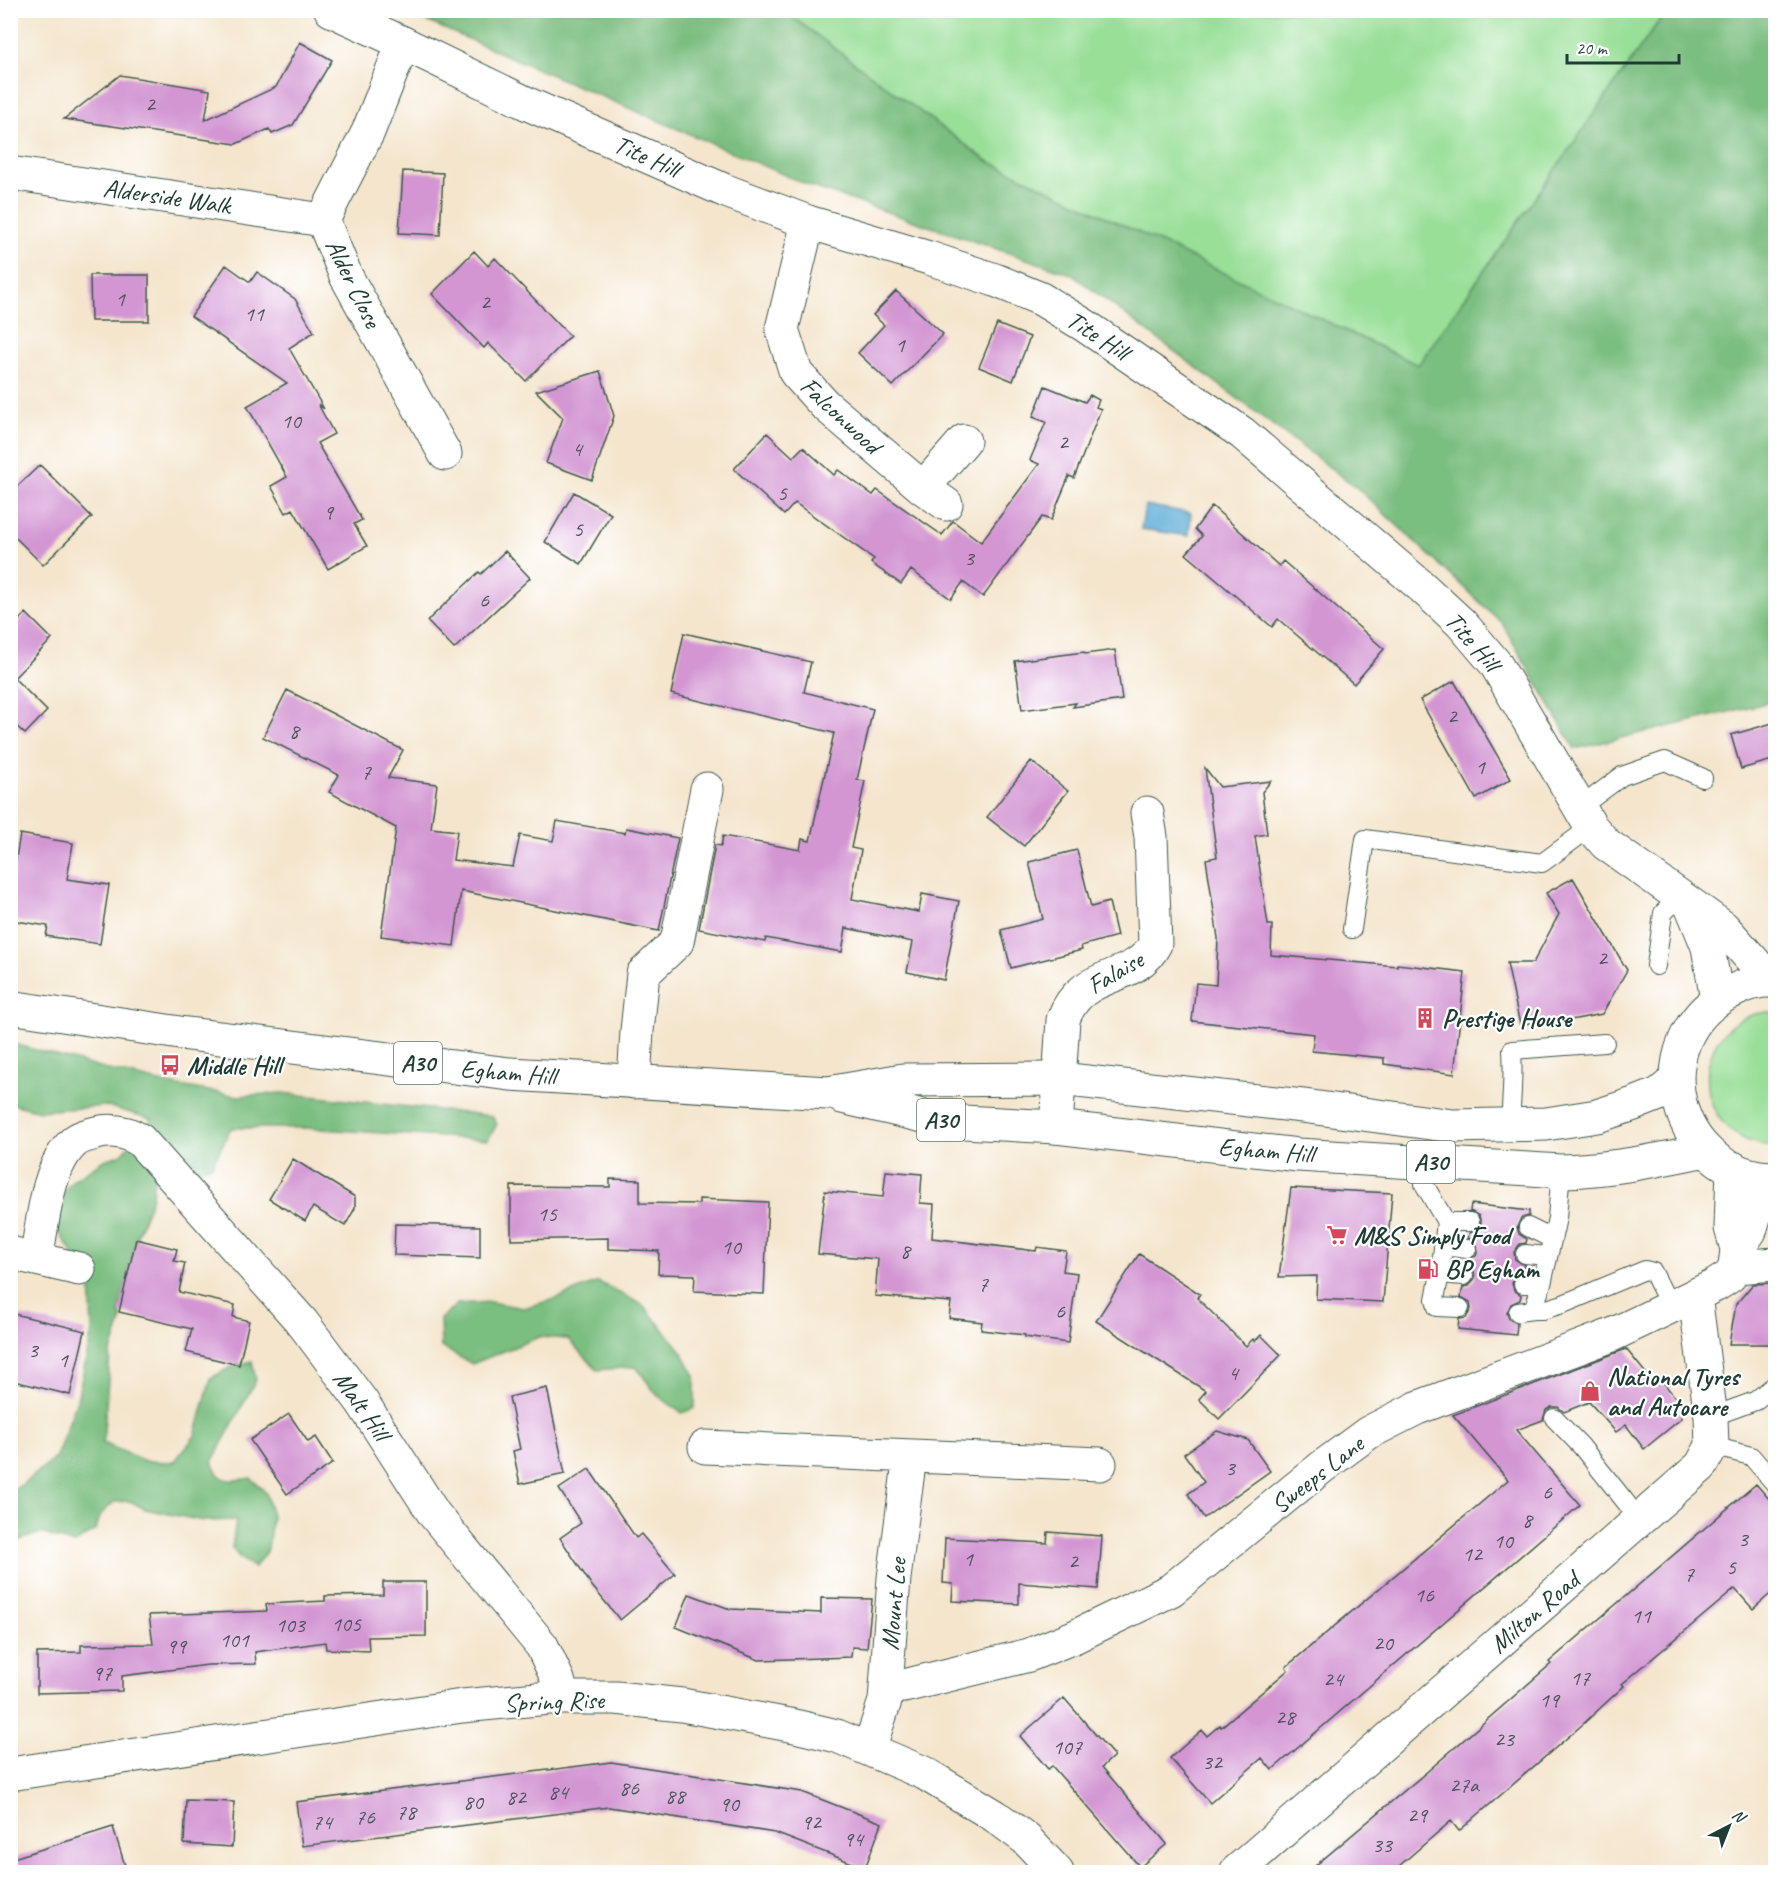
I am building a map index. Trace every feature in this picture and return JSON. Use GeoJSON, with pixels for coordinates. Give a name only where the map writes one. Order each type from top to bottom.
{"type":"FeatureCollection","features":[{"type":"Feature","properties":{"kind":"street","name":"Tite Hill"},"geometry":{"type":"LineString","coordinates":[[331,10],[549,113],[726,191],[808,222],[995,280],[1041,299],[1150,369],[1242,433],[1461,623],[1495,663],[1585,818],[1606,844],[1723,927],[1773,981]]}},
{"type":"Feature","properties":{"kind":"street","name":"Alder Close"},"geometry":{"type":"LineString","coordinates":[[403,43],[368,132],[323,219],[346,276],[445,453]]}},
{"type":"Feature","properties":{"kind":"street","name":"Alderside Walk"},"geometry":{"type":"LineString","coordinates":[[10,173],[323,219]]}},
{"type":"Feature","properties":{"kind":"street","name":"Falconwood"},"geometry":{"type":"LineString","coordinates":[[808,222],[782,330],[796,373],[824,404],[934,496],[964,441]]}},
{"type":"Feature","properties":{"kind":"street"},"geometry":{"type":"LineString","coordinates":[[634,1082],[643,974],[677,942],[707,789]]}},
{"type":"Feature","properties":{"kind":"street","name":"Falaise"},"geometry":{"type":"LineString","coordinates":[[1056,1127],[1063,1020],[1067,1008],[1083,990],[1095,981],[1141,962],[1150,954],[1155,944],[1152,864],[1147,813]]}},
{"type":"Feature","properties":{"kind":"street"},"geometry":{"type":"LineString","coordinates":[[1685,901],[1708,947],[1717,1000]]}},
{"type":"Feature","properties":{"kind":"street"},"geometry":{"type":"LineString","coordinates":[[1771,1178],[1733,1168],[1722,1163],[1706,1150],[1693,1133],[1683,1114],[1676,1080],[1680,1051],[1687,1034],[1704,1011],[1717,1000],[1740,987],[1773,981]]}},
{"type":"Feature","properties":{"kind":"street","name":"Egham Hill"},"geometry":{"type":"LineString","coordinates":[[10,1007],[180,1033],[510,1074],[828,1093],[944,1121],[1056,1127],[1298,1155],[1561,1171],[1641,1163],[1706,1150]]}},
{"type":"Feature","properties":{"kind":"street","name":"Egham Hill"},"geometry":{"type":"LineString","coordinates":[[828,1093],[903,1080],[1060,1079],[1303,1106],[1453,1126],[1510,1127],[1597,1116],[1659,1094],[1676,1080]]}},
{"type":"Feature","properties":{"kind":"street","name":"Malt Hill"},"geometry":{"type":"LineString","coordinates":[[23,1256],[60,1159],[75,1140],[116,1130],[140,1140],[302,1322],[362,1402],[434,1514],[536,1638],[551,1663],[563,1698]]}},
{"type":"Feature","properties":{"kind":"street"},"geometry":{"type":"LineString","coordinates":[[1733,1168],[1731,1228],[1736,1258],[1776,1264]]}},
{"type":"Feature","properties":{"kind":"street","name":"Sweeps Lane"},"geometry":{"type":"LineString","coordinates":[[886,1685],[904,1686],[1029,1655],[1101,1624],[1171,1590],[1322,1467],[1368,1433],[1417,1408],[1612,1335],[1683,1302],[1730,1276],[1771,1178]]}},
{"type":"Feature","properties":{"kind":"street"},"geometry":{"type":"LineString","coordinates":[[23,1256],[79,1269]]}},
{"type":"Feature","properties":{"kind":"street"},"geometry":{"type":"LineString","coordinates":[[1683,1302],[1712,1431]]}},
{"type":"Feature","properties":{"kind":"street","name":"Milton Road"},"geometry":{"type":"LineString","coordinates":[[1236,1872],[1701,1466],[1712,1431]]}},
{"type":"Feature","properties":{"kind":"street"},"geometry":{"type":"LineString","coordinates":[[705,1447],[1100,1464]]}},
{"type":"Feature","properties":{"kind":"street","name":"Mount Lee"},"geometry":{"type":"LineString","coordinates":[[869,1749],[885,1701],[894,1578],[910,1456]]}},
{"type":"Feature","properties":{"kind":"street","name":"Spring Rise"},"geometry":{"type":"LineString","coordinates":[[10,1774],[462,1706],[563,1698],[616,1698],[682,1705],[837,1736],[924,1773],[995,1816],[1026,1839],[1057,1872]]}},
{"type":"Feature","properties":{"kind":"lane"},"geometry":{"type":"LineString","coordinates":[[1352,929],[1365,839],[1542,863],[1622,777],[1665,761],[1702,778]]}},
{"type":"Feature","properties":{"kind":"lane"},"geometry":{"type":"LineString","coordinates":[[1656,966],[1664,913],[1685,901]]}},
{"type":"Feature","properties":{"kind":"lane"},"geometry":{"type":"LineString","coordinates":[[1510,1127],[1514,1077],[1512,1050],[1605,1043]]}},
{"type":"Feature","properties":{"kind":"lane"},"geometry":{"type":"LineString","coordinates":[[1427,1162],[1424,1184],[1446,1222],[1435,1299],[1437,1307],[1460,1308]]}},
{"type":"Feature","properties":{"kind":"lane"},"geometry":{"type":"LineString","coordinates":[[1561,1171],[1557,1218],[1542,1284],[1526,1311],[1543,1310],[1563,1304],[1645,1270],[1653,1272],[1683,1302]]}},
{"type":"Feature","properties":{"kind":"lane"},"geometry":{"type":"LineString","coordinates":[[1446,1222],[1470,1222]]}},
{"type":"Feature","properties":{"kind":"lane"},"geometry":{"type":"LineString","coordinates":[[1528,1227],[1550,1247]]}},
{"type":"Feature","properties":{"kind":"lane"},"geometry":{"type":"LineString","coordinates":[[1444,1246],[1467,1249]]}},
{"type":"Feature","properties":{"kind":"lane"},"geometry":{"type":"LineString","coordinates":[[1526,1254],[1550,1247]]}},
{"type":"Feature","properties":{"kind":"lane"},"geometry":{"type":"LineString","coordinates":[[1440,1274],[1464,1276]]}},
{"type":"Feature","properties":{"kind":"lane"},"geometry":{"type":"LineString","coordinates":[[1523,1284],[1542,1284]]}},
{"type":"Feature","properties":{"kind":"lane"},"geometry":{"type":"LineString","coordinates":[[1776,1384],[1712,1431],[1751,1456],[1776,1485]]}},
{"type":"Feature","properties":{"kind":"lane"},"geometry":{"type":"LineString","coordinates":[[1554,1418],[1581,1446],[1640,1520]]}},
{"type":"Feature","properties":{"kind":"green space"},"geometry":{"type":"Polygon","coordinates":[[[403,11],[784,11],[986,160],[1418,365],[1666,11],[1775,11],[1775,701],[1575,749],[1502,623],[1357,488],[1071,274],[810,186],[403,11]]]}},
{"type":"Feature","properties":{"kind":"green space"},"geometry":{"type":"Polygon","coordinates":[[[784,11],[1666,11],[1418,365],[986,160],[784,11]]]}},
{"type":"Feature","properties":{"kind":"green space"},"geometry":{"type":"Polygon","coordinates":[[[1775,1012],[1776,1146],[1745,1139],[1724,1124],[1712,1102],[1708,1078],[1712,1053],[1725,1032],[1746,1017],[1775,1012]]]}},
{"type":"Feature","properties":{"kind":"green space"},"geometry":{"type":"Polygon","coordinates":[[[11,1043],[168,1084],[238,1096],[282,1093],[492,1116],[497,1124],[488,1140],[305,1128],[231,1128],[212,1165],[191,1174],[154,1178],[152,1197],[137,1236],[119,1312],[122,1318],[110,1355],[103,1443],[145,1461],[174,1462],[195,1436],[211,1378],[229,1368],[252,1361],[256,1380],[212,1462],[222,1478],[232,1480],[251,1478],[266,1493],[272,1516],[268,1549],[254,1568],[239,1557],[232,1548],[236,1520],[203,1521],[145,1509],[130,1501],[114,1502],[101,1514],[95,1530],[74,1544],[41,1533],[11,1543],[11,1489],[20,1486],[56,1457],[77,1400],[92,1331],[90,1280],[58,1231],[57,1200],[73,1180],[104,1160],[122,1154],[152,1119],[106,1106],[40,1111],[11,1104],[11,1043]]]}},
{"type":"Feature","properties":{"kind":"green space"},"geometry":{"type":"Polygon","coordinates":[[[598,1282],[643,1305],[681,1350],[695,1376],[695,1408],[682,1413],[657,1395],[636,1367],[597,1370],[568,1339],[539,1337],[472,1364],[441,1347],[440,1319],[457,1304],[491,1302],[523,1308],[552,1300],[598,1282]]]}},
{"type":"Feature","properties":{"kind":"water"},"geometry":{"type":"Polygon","coordinates":[[[1145,505],[1191,513],[1189,536],[1141,529],[1145,505]]]}},
{"type":"Feature","properties":{"kind":"building"},"geometry":{"type":"Polygon","coordinates":[[[300,42],[332,60],[293,125],[272,134],[269,129],[236,144],[64,119],[120,75],[210,90],[205,120],[276,87],[300,42]]]}},
{"type":"Feature","properties":{"kind":"building"},"geometry":{"type":"Polygon","coordinates":[[[403,171],[443,173],[440,235],[399,233],[403,171]]]}},
{"type":"Feature","properties":{"kind":"building"},"geometry":{"type":"Polygon","coordinates":[[[474,251],[488,266],[495,258],[570,336],[526,381],[488,343],[484,348],[432,294],[474,251]]]}},
{"type":"Feature","properties":{"kind":"building"},"geometry":{"type":"Polygon","coordinates":[[[226,265],[250,282],[257,272],[295,299],[314,332],[289,348],[324,409],[318,404],[334,434],[317,443],[362,520],[354,524],[367,546],[328,569],[293,509],[286,513],[271,486],[287,477],[247,406],[287,383],[191,316],[226,265]]]}},
{"type":"Feature","properties":{"kind":"building"},"geometry":{"type":"Polygon","coordinates":[[[90,275],[149,275],[149,321],[91,321],[90,275]]]}},
{"type":"Feature","properties":{"kind":"building"},"geometry":{"type":"Polygon","coordinates":[[[896,291],[943,334],[893,386],[858,353],[884,325],[873,315],[896,291]]]}},
{"type":"Feature","properties":{"kind":"building"},"geometry":{"type":"Polygon","coordinates":[[[997,324],[1030,337],[1013,381],[979,367],[997,324]]]}},
{"type":"Feature","properties":{"kind":"building"},"geometry":{"type":"Polygon","coordinates":[[[600,371],[614,416],[592,480],[546,463],[563,418],[536,391],[600,371]]]}},
{"type":"Feature","properties":{"kind":"building"},"geometry":{"type":"Polygon","coordinates":[[[1045,386],[1085,402],[1090,395],[1099,400],[1096,407],[1101,409],[1074,478],[1069,476],[1051,520],[1042,517],[983,597],[963,582],[951,599],[911,570],[901,584],[871,563],[874,559],[795,503],[784,515],[734,469],[767,433],[793,457],[803,447],[834,475],[838,470],[873,495],[877,490],[942,535],[953,521],[981,542],[1039,464],[1030,460],[1046,422],[1033,417],[1045,386]]]}},
{"type":"Feature","properties":{"kind":"building"},"geometry":{"type":"Polygon","coordinates":[[[40,465],[92,517],[43,565],[10,532],[10,493],[40,465]]]}},
{"type":"Feature","properties":{"kind":"building"},"geometry":{"type":"Polygon","coordinates":[[[574,492],[611,514],[581,564],[545,542],[574,492]]]}},
{"type":"Feature","properties":{"kind":"building"},"geometry":{"type":"Polygon","coordinates":[[[1212,506],[1279,566],[1283,561],[1384,649],[1354,684],[1278,619],[1272,627],[1186,554],[1202,536],[1195,529],[1212,506]]]}},
{"type":"Feature","properties":{"kind":"building"},"geometry":{"type":"Polygon","coordinates":[[[505,551],[530,578],[454,649],[427,621],[505,551]]]}},
{"type":"Feature","properties":{"kind":"building"},"geometry":{"type":"Polygon","coordinates":[[[26,613],[52,639],[14,678],[47,711],[25,734],[10,720],[10,629],[26,613]]]}},
{"type":"Feature","properties":{"kind":"building"},"geometry":{"type":"Polygon","coordinates":[[[684,633],[811,662],[804,692],[873,709],[857,780],[865,781],[851,848],[861,850],[852,899],[919,912],[922,894],[959,901],[944,980],[907,972],[913,942],[846,928],[842,952],[766,938],[765,942],[699,929],[715,845],[721,846],[723,836],[800,850],[802,839],[810,841],[834,733],[671,694],[684,633]]]}},
{"type":"Feature","properties":{"kind":"building"},"geometry":{"type":"Polygon","coordinates":[[[1115,650],[1122,700],[1073,707],[1076,703],[1022,710],[1015,661],[1115,650]]]}},
{"type":"Feature","properties":{"kind":"building"},"geometry":{"type":"Polygon","coordinates":[[[1454,681],[1511,779],[1476,799],[1420,700],[1454,681]]]}},
{"type":"Feature","properties":{"kind":"building"},"geometry":{"type":"Polygon","coordinates":[[[287,690],[403,750],[388,778],[437,784],[431,828],[457,831],[453,860],[513,867],[520,835],[553,841],[557,821],[625,833],[626,828],[678,838],[659,931],[461,891],[454,946],[381,936],[396,828],[329,792],[339,775],[263,737],[287,690]]]}},
{"type":"Feature","properties":{"kind":"building"},"geometry":{"type":"Polygon","coordinates":[[[1776,722],[1776,759],[1741,769],[1731,735],[1776,722]]]}},
{"type":"Feature","properties":{"kind":"building"},"geometry":{"type":"Polygon","coordinates":[[[1031,761],[1068,791],[1024,846],[987,817],[1031,761]]]}},
{"type":"Feature","properties":{"kind":"building"},"geometry":{"type":"Polygon","coordinates":[[[1205,768],[1220,787],[1271,781],[1262,792],[1267,834],[1255,836],[1268,925],[1272,925],[1271,955],[1397,966],[1397,964],[1465,972],[1454,1074],[1384,1064],[1384,1058],[1312,1051],[1314,1034],[1192,1021],[1196,983],[1216,985],[1218,938],[1206,859],[1217,857],[1205,768]]]}},
{"type":"Feature","properties":{"kind":"building"},"geometry":{"type":"Polygon","coordinates":[[[20,834],[73,843],[67,879],[109,885],[100,944],[46,936],[48,926],[10,920],[10,894],[20,834]]]}},
{"type":"Feature","properties":{"kind":"building"},"geometry":{"type":"Polygon","coordinates":[[[1077,850],[1091,907],[1109,902],[1117,936],[1081,946],[1082,950],[1011,968],[1001,930],[1043,919],[1029,862],[1077,850]]]}},
{"type":"Feature","properties":{"kind":"building"},"geometry":{"type":"Polygon","coordinates":[[[1573,878],[1627,970],[1602,1014],[1540,1026],[1538,1021],[1520,1025],[1507,963],[1533,963],[1559,914],[1546,893],[1573,878]]]}},
{"type":"Feature","properties":{"kind":"building"},"geometry":{"type":"Polygon","coordinates":[[[293,1159],[355,1197],[355,1208],[345,1226],[313,1207],[305,1221],[269,1199],[293,1159]]]}},
{"type":"Feature","properties":{"kind":"building"},"geometry":{"type":"Polygon","coordinates":[[[886,1171],[922,1174],[920,1203],[934,1204],[932,1238],[1036,1251],[1037,1247],[1066,1251],[1063,1271],[1077,1273],[1068,1343],[981,1330],[982,1322],[949,1318],[951,1302],[875,1296],[878,1259],[818,1254],[825,1191],[883,1197],[886,1171]]]}},
{"type":"Feature","properties":{"kind":"building"},"geometry":{"type":"Polygon","coordinates":[[[610,1179],[640,1180],[640,1203],[699,1204],[699,1199],[768,1202],[764,1294],[694,1291],[695,1275],[658,1274],[659,1251],[608,1249],[608,1238],[511,1240],[511,1186],[610,1187],[610,1179]]]}},
{"type":"Feature","properties":{"kind":"building","name":"M&S Simply Food"},"geometry":{"type":"Polygon","coordinates":[[[1291,1188],[1392,1193],[1383,1302],[1316,1299],[1317,1276],[1279,1277],[1291,1188]]]}},
{"type":"Feature","properties":{"kind":"building"},"geometry":{"type":"Polygon","coordinates":[[[1471,1204],[1529,1211],[1529,1216],[1521,1218],[1517,1227],[1519,1234],[1527,1239],[1526,1243],[1520,1244],[1514,1252],[1515,1259],[1524,1265],[1524,1273],[1517,1275],[1512,1283],[1514,1290],[1521,1295],[1520,1300],[1511,1304],[1507,1313],[1509,1319],[1517,1323],[1516,1335],[1458,1329],[1459,1319],[1466,1318],[1471,1309],[1470,1302],[1461,1297],[1463,1287],[1469,1286],[1475,1278],[1474,1271],[1466,1265],[1466,1260],[1476,1256],[1478,1250],[1474,1240],[1468,1238],[1469,1233],[1476,1231],[1481,1223],[1479,1216],[1470,1211],[1471,1204]]]}},
{"type":"Feature","properties":{"kind":"building"},"geometry":{"type":"Polygon","coordinates":[[[395,1224],[480,1226],[480,1258],[394,1255],[395,1224]]]}},
{"type":"Feature","properties":{"kind":"building"},"geometry":{"type":"Polygon","coordinates":[[[136,1239],[177,1249],[174,1261],[185,1263],[179,1292],[235,1305],[233,1317],[249,1321],[239,1365],[186,1352],[192,1329],[119,1312],[136,1239]]]}},
{"type":"Feature","properties":{"kind":"building"},"geometry":{"type":"Polygon","coordinates":[[[1139,1254],[1200,1294],[1197,1298],[1246,1346],[1261,1335],[1281,1355],[1219,1419],[1199,1399],[1206,1391],[1096,1321],[1139,1254]]]}},
{"type":"Feature","properties":{"kind":"building"},"geometry":{"type":"Polygon","coordinates":[[[1776,1283],[1776,1344],[1729,1344],[1736,1304],[1753,1284],[1776,1283]]]}},
{"type":"Feature","properties":{"kind":"building"},"geometry":{"type":"Polygon","coordinates":[[[10,1313],[85,1331],[70,1395],[10,1380],[10,1313]]]}},
{"type":"Feature","properties":{"kind":"building"},"geometry":{"type":"Polygon","coordinates":[[[1626,1349],[1653,1382],[1659,1377],[1678,1401],[1682,1418],[1644,1449],[1626,1425],[1616,1432],[1589,1402],[1564,1412],[1558,1407],[1551,1407],[1546,1410],[1543,1420],[1516,1430],[1580,1505],[1272,1770],[1262,1758],[1210,1803],[1170,1758],[1202,1730],[1207,1736],[1220,1725],[1221,1727],[1288,1670],[1286,1667],[1508,1480],[1453,1415],[1626,1349]]]}},
{"type":"Feature","properties":{"kind":"building"},"geometry":{"type":"Polygon","coordinates":[[[547,1388],[565,1474],[520,1484],[513,1451],[520,1449],[509,1397],[547,1388]]]}},
{"type":"Feature","properties":{"kind":"building"},"geometry":{"type":"Polygon","coordinates":[[[289,1414],[308,1442],[316,1437],[333,1463],[287,1494],[250,1440],[289,1414]]]}},
{"type":"Feature","properties":{"kind":"building"},"geometry":{"type":"Polygon","coordinates":[[[1217,1431],[1248,1440],[1270,1471],[1204,1518],[1188,1494],[1204,1482],[1184,1454],[1217,1431]]]}},
{"type":"Feature","properties":{"kind":"building"},"geometry":{"type":"Polygon","coordinates":[[[589,1469],[636,1538],[641,1534],[675,1574],[620,1620],[592,1586],[560,1538],[581,1523],[559,1489],[589,1469]]]}},
{"type":"Feature","properties":{"kind":"building"},"geometry":{"type":"Polygon","coordinates":[[[1756,1484],[1776,1507],[1776,1589],[1753,1609],[1735,1589],[1622,1684],[1624,1686],[1582,1725],[1459,1831],[1451,1821],[1392,1872],[1308,1872],[1429,1770],[1551,1664],[1549,1662],[1756,1484]]]}},
{"type":"Feature","properties":{"kind":"building"},"geometry":{"type":"Polygon","coordinates":[[[1048,1532],[1102,1536],[1098,1589],[1019,1583],[1019,1604],[952,1601],[953,1584],[943,1583],[945,1538],[1047,1543],[1048,1532]]]}},
{"type":"Feature","properties":{"kind":"building"},"geometry":{"type":"Polygon","coordinates":[[[383,1582],[426,1582],[426,1636],[368,1637],[369,1651],[326,1649],[325,1642],[255,1652],[256,1664],[208,1665],[122,1676],[122,1691],[37,1693],[37,1653],[81,1652],[81,1645],[153,1644],[149,1615],[267,1611],[266,1604],[325,1601],[325,1596],[383,1595],[383,1582]]]}},
{"type":"Feature","properties":{"kind":"building"},"geometry":{"type":"Polygon","coordinates":[[[689,1594],[730,1609],[821,1613],[821,1598],[872,1599],[867,1648],[852,1647],[851,1657],[759,1660],[676,1627],[689,1594]]]}},
{"type":"Feature","properties":{"kind":"building"},"geometry":{"type":"Polygon","coordinates":[[[1064,1698],[1114,1756],[1102,1767],[1167,1844],[1140,1867],[1052,1766],[1048,1769],[1020,1736],[1064,1698]]]}},
{"type":"Feature","properties":{"kind":"building"},"geometry":{"type":"Polygon","coordinates":[[[611,1762],[802,1792],[882,1823],[865,1868],[775,1833],[609,1807],[302,1846],[296,1802],[611,1762]]]}},
{"type":"Feature","properties":{"kind":"building"},"geometry":{"type":"Polygon","coordinates":[[[186,1800],[234,1802],[232,1847],[184,1844],[186,1800]]]}},
{"type":"Feature","properties":{"kind":"building"},"geometry":{"type":"Polygon","coordinates":[[[113,1827],[127,1872],[10,1872],[10,1859],[113,1827]]]}},
{"type":"Feature","properties":{"kind":"place","name":"Prestige House"},"geometry":{"type":"Point","coordinates":[1425,1018]}},
{"type":"Feature","properties":{"kind":"place","name":"Middle Hill"},"geometry":{"type":"Point","coordinates":[170,1065]}},
{"type":"Feature","properties":{"kind":"place","name":"M&S Simply Food"},"geometry":{"type":"Point","coordinates":[1337,1235]}},
{"type":"Feature","properties":{"kind":"place","name":"BP Egham"},"geometry":{"type":"Point","coordinates":[1428,1269]}},
{"type":"Feature","properties":{"kind":"place","name":"National Tyres and Autocare"},"geometry":{"type":"Point","coordinates":[1590,1391]}}]}
